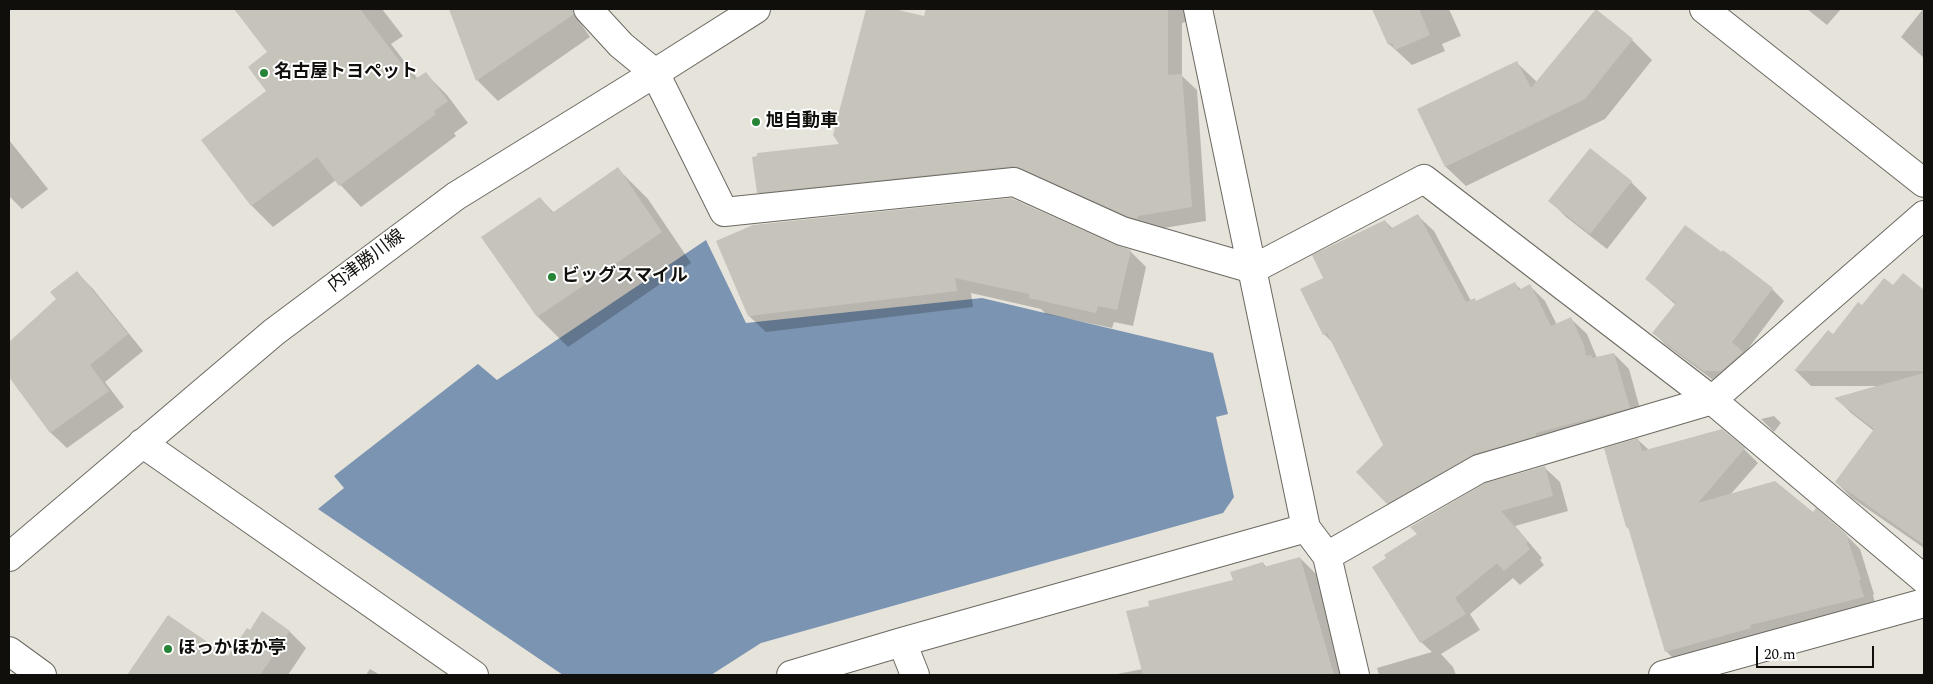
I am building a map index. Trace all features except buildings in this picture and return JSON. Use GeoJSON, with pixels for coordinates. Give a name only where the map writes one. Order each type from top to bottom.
{"type":"FeatureCollection","features":[{"type":"Feature","properties":{"kind":"street"},"geometry":{"type":"LineString","coordinates":[[588,9],[621,45],[655,74],[724,212],[1014,182],[1122,231],[1253,269],[1424,179],[1712,400],[1924,578]]}},
{"type":"Feature","properties":{"kind":"street","name":"内津勝川線"},"geometry":{"type":"LineString","coordinates":[[9,557],[274,332],[456,196],[655,74],[756,9]]}},
{"type":"Feature","properties":{"kind":"street"},"geometry":{"type":"LineString","coordinates":[[1198,9],[1306,528],[1326,556],[1355,675]]}},
{"type":"Feature","properties":{"kind":"street"},"geometry":{"type":"LineString","coordinates":[[1704,9],[1924,183]]}},
{"type":"Feature","properties":{"kind":"street"},"geometry":{"type":"LineString","coordinates":[[1326,556],[1479,469],[1712,400],[1924,214]]}},
{"type":"Feature","properties":{"kind":"street"},"geometry":{"type":"LineString","coordinates":[[142,443],[474,675]]}},
{"type":"Feature","properties":{"kind":"street"},"geometry":{"type":"LineString","coordinates":[[791,675],[1306,528]]}},
{"type":"Feature","properties":{"kind":"street"},"geometry":{"type":"LineString","coordinates":[[1663,675],[1924,603]]}},
{"type":"Feature","properties":{"kind":"street"},"geometry":{"type":"LineString","coordinates":[[902,642],[915,675]]}},
{"type":"Feature","properties":{"kind":"street"},"geometry":{"type":"LineString","coordinates":[[9,651],[42,675]]}},
{"type":"Feature","properties":{"kind":"water"},"geometry":{"type":"Polygon","coordinates":[[[706,240],[746,323],[982,298],[1213,353],[1228,414],[1216,417],[1234,497],[1223,513],[761,643],[711,675],[563,675],[318,509],[344,488],[334,476],[478,364],[497,380],[706,240]]]}},
{"type":"Feature","properties":{"kind":"place","name":"名古屋トヨペット"},"geometry":{"type":"Point","coordinates":[264,73]}},
{"type":"Feature","properties":{"kind":"place","name":"旭自動車"},"geometry":{"type":"Point","coordinates":[756,122]}},
{"type":"Feature","properties":{"kind":"place","name":"ビッグスマイル"},"geometry":{"type":"Point","coordinates":[552,277]}},
{"type":"Feature","properties":{"kind":"place","name":"ほっかほか亭"},"geometry":{"type":"Point","coordinates":[168,649]}}]}
